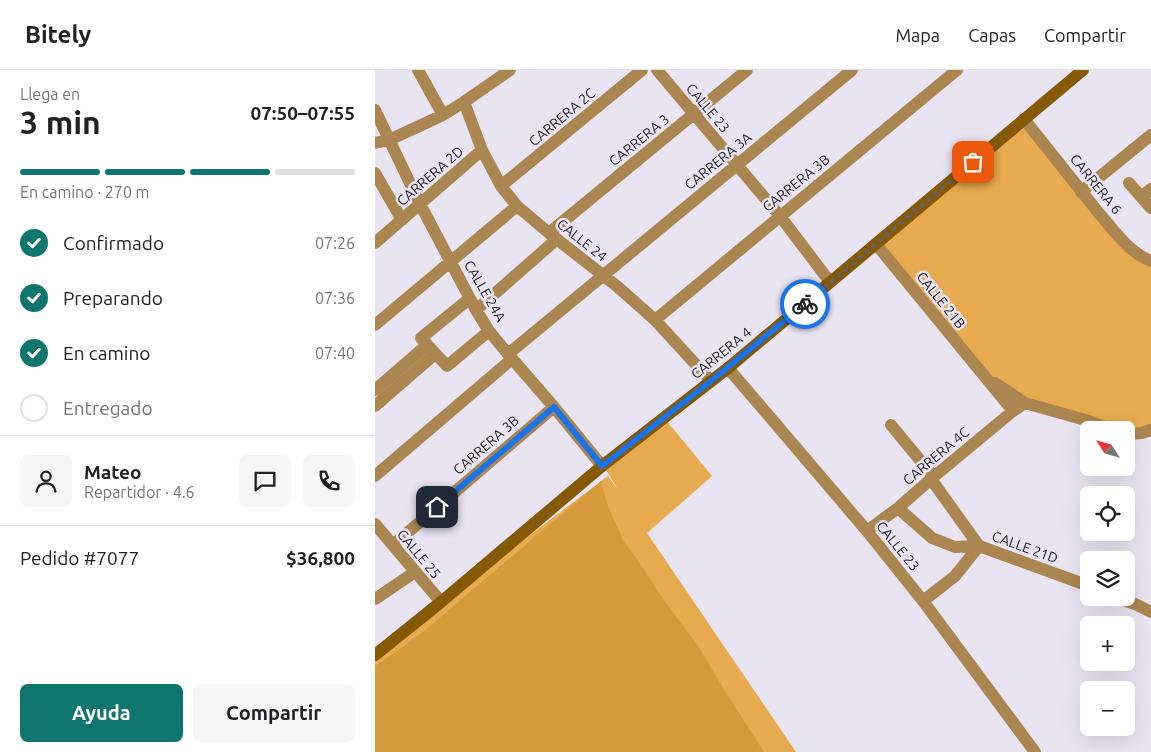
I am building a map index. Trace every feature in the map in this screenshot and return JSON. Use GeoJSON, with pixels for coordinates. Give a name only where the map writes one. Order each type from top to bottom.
{"type":"FeatureCollection","features":[{"type":"Feature","properties":{"kind":"main road","name":"CARRERA 4"},"geometry":{"type":"LineString","coordinates":[[375,655],[602,466],[728,368],[1083,70]]}},
{"type":"Feature","properties":{"kind":"street"},"geometry":{"type":"LineString","coordinates":[[418,70],[443,115]]}},
{"type":"Feature","properties":{"kind":"street"},"geometry":{"type":"LineString","coordinates":[[375,143],[389,140],[443,115],[510,70]]}},
{"type":"Feature","properties":{"kind":"street","name":"CARRERA 2C"},"geometry":{"type":"LineString","coordinates":[[501,186],[642,70]]}},
{"type":"Feature","properties":{"kind":"street","name":"CALLE 23"},"geometry":{"type":"LineString","coordinates":[[657,70],[780,216],[830,282]]}},
{"type":"Feature","properties":{"kind":"street","name":"CARRERA 3"},"geometry":{"type":"LineString","coordinates":[[553,236],[747,70]]}},
{"type":"Feature","properties":{"kind":"street","name":"CARRERA 3A"},"geometry":{"type":"LineString","coordinates":[[603,275],[852,70]]}},
{"type":"Feature","properties":{"kind":"street","name":"CARRERA 3B"},"geometry":{"type":"LineString","coordinates":[[655,320],[957,70]]}},
{"type":"Feature","properties":{"kind":"street","name":"CALLE 24"},"geometry":{"type":"LineString","coordinates":[[464,102],[482,150],[501,186],[517,206],[603,275],[655,320],[711,381]]}},
{"type":"Feature","properties":{"kind":"street","name":"CALLE 24A"},"geometry":{"type":"LineString","coordinates":[[375,110],[420,204],[472,305],[489,331],[602,466]]}},
{"type":"Feature","properties":{"kind":"street","name":"CARRERA 6"},"geometry":{"type":"LineString","coordinates":[[1024,119],[1081,192],[1127,245],[1142,257],[1151,260]]}},
{"type":"Feature","properties":{"kind":"street"},"geometry":{"type":"LineString","coordinates":[[1081,192],[1151,135]]}},
{"type":"Feature","properties":{"kind":"street","name":"CARRERA 2D"},"geometry":{"type":"LineString","coordinates":[[375,243],[482,150]]}},
{"type":"Feature","properties":{"kind":"street"},"geometry":{"type":"LineString","coordinates":[[375,173],[402,220]]}},
{"type":"Feature","properties":{"kind":"street"},"geometry":{"type":"LineString","coordinates":[[1129,183],[1146,193],[1151,208]]}},
{"type":"Feature","properties":{"kind":"street"},"geometry":{"type":"LineString","coordinates":[[375,325],[517,206]]}},
{"type":"Feature","properties":{"kind":"street"},"geometry":{"type":"LineString","coordinates":[[489,331],[447,366],[421,338],[472,305],[553,236]]}},
{"type":"Feature","properties":{"kind":"street","name":"CALLE 21B"},"geometry":{"type":"LineString","coordinates":[[876,244],[1013,411]]}},
{"type":"Feature","properties":{"kind":"street"},"geometry":{"type":"LineString","coordinates":[[375,476],[603,275]]}},
{"type":"Feature","properties":{"kind":"street"},"geometry":{"type":"LineString","coordinates":[[375,390],[431,349]]}},
{"type":"Feature","properties":{"kind":"street"},"geometry":{"type":"LineString","coordinates":[[375,406],[431,349]]}},
{"type":"Feature","properties":{"kind":"street","name":"CALLE 23"},"geometry":{"type":"LineString","coordinates":[[728,368],[867,531],[923,601],[1035,752]]}},
{"type":"Feature","properties":{"kind":"street","name":"CALLE 21B"},"geometry":{"type":"LineString","coordinates":[[983,375],[1025,403],[1086,421]]}},
{"type":"Feature","properties":{"kind":"street","name":"CARRERA 4C"},"geometry":{"type":"LineString","coordinates":[[867,531],[898,508],[1025,403]]}},
{"type":"Feature","properties":{"kind":"street","name":"CARRERA 3B"},"geometry":{"type":"LineString","coordinates":[[393,545],[554,407]]}},
{"type":"Feature","properties":{"kind":"street"},"geometry":{"type":"LineString","coordinates":[[891,425],[932,478],[979,546]]}},
{"type":"Feature","properties":{"kind":"street"},"geometry":{"type":"LineString","coordinates":[[1135,433],[1151,430]]}},
{"type":"Feature","properties":{"kind":"street"},"geometry":{"type":"LineString","coordinates":[[898,508],[932,538],[955,547],[979,546]]}},
{"type":"Feature","properties":{"kind":"street","name":"CALLE 25"},"geometry":{"type":"LineString","coordinates":[[375,525],[441,602]]}},
{"type":"Feature","properties":{"kind":"street"},"geometry":{"type":"LineString","coordinates":[[923,601],[955,576],[979,546]]}},
{"type":"Feature","properties":{"kind":"street","name":"CALLE 21D"},"geometry":{"type":"LineString","coordinates":[[979,546],[1080,583]]}},
{"type":"Feature","properties":{"kind":"street"},"geometry":{"type":"LineString","coordinates":[[375,599],[415,572]]}},
{"type":"Feature","properties":{"kind":"street"},"geometry":{"type":"LineString","coordinates":[[1135,604],[1151,612]]}},
{"type":"Feature","properties":{"kind":"shaded area"},"geometry":{"type":"Polygon","coordinates":[[[1024,119],[1081,192],[1151,261],[1151,430],[1135,430],[1135,421],[1084,421],[1042,408],[983,375],[876,244],[1024,119]]]}},
{"type":"Feature","properties":{"kind":"shaded area"},"geometry":{"type":"Polygon","coordinates":[[[665,419],[712,476],[647,533],[796,752],[375,752],[375,655],[441,602],[608,476],[618,490],[605,468],[665,419]]]}},
{"type":"Feature","properties":{"kind":"shaded area"},"geometry":{"type":"Polygon","coordinates":[[[601,481],[608,506],[623,540],[700,649],[764,752],[375,752],[375,666],[424,631],[601,481]]]}},
{"type":"Feature","properties":{"kind":"way so far"},"geometry":{"type":"LineString","coordinates":[[805,304],[973,162]]}},
{"type":"Feature","properties":{"kind":"route"},"geometry":{"type":"LineString","coordinates":[[437,507],[554,407],[602,466],[660,422],[805,304]]}}]}
